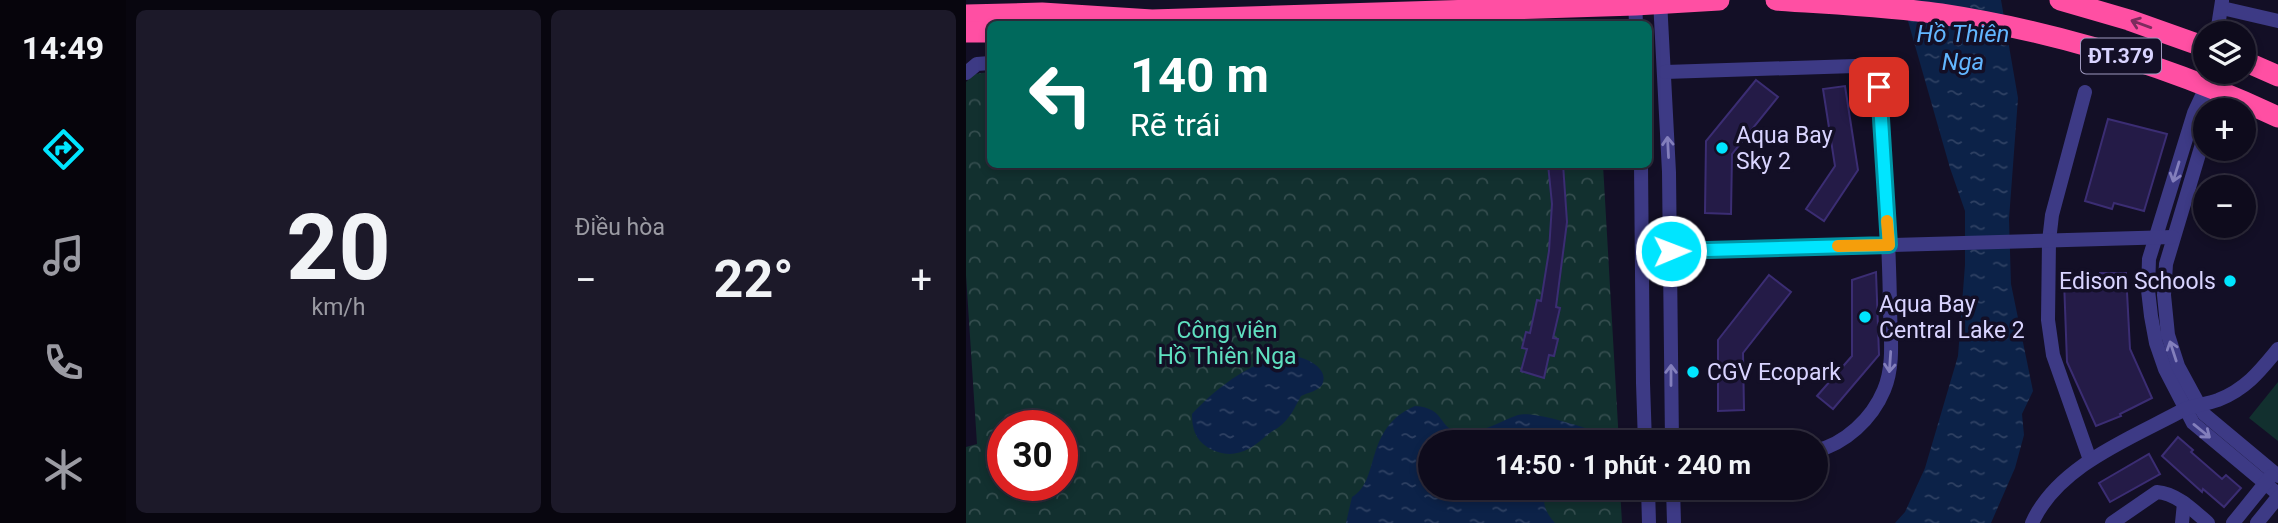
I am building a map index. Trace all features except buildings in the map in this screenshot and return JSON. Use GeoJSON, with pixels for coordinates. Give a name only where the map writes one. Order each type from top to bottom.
{"type":"FeatureCollection","features":[{"type":"Feature","properties":{"kind":"highway"},"geometry":{"type":"LineString","coordinates":[[1225,21],[1635,10],[1660,1],[1719,0]]}},
{"type":"Feature","properties":{"kind":"highway","name":"ĐT.379"},"geometry":{"type":"LineString","coordinates":[[1776,0],[1940,14],[2034,32],[2193,74]]}},
{"type":"Feature","properties":{"kind":"highway","name":"ĐT.379"},"geometry":{"type":"LineString","coordinates":[[2060,0],[2193,43]]}},
{"type":"Feature","properties":{"kind":"highway"},"geometry":{"type":"LineString","coordinates":[[966,15],[1042,13],[1135,21]]}},
{"type":"Feature","properties":{"kind":"highway"},"geometry":{"type":"LineString","coordinates":[[966,33],[987,32]]}},
{"type":"Feature","properties":{"kind":"highway"},"geometry":{"type":"LineString","coordinates":[[2256,66],[2278,76]]}},
{"type":"Feature","properties":{"kind":"highway","name":"ĐT.379"},"geometry":{"type":"LineString","coordinates":[[2219,84],[2278,117]]}},
{"type":"Feature","properties":{"kind":"street"},"geometry":{"type":"LineString","coordinates":[[1660,1],[1671,251],[1672,430]]}},
{"type":"Feature","properties":{"kind":"street"},"geometry":{"type":"LineString","coordinates":[[2222,4],[2278,21]]}},
{"type":"Feature","properties":{"kind":"street"},"geometry":{"type":"LineString","coordinates":[[966,73],[977,64],[987,63]]}},
{"type":"Feature","properties":{"kind":"street"},"geometry":{"type":"LineString","coordinates":[[1664,72],[1855,66],[1873,75],[1879,87],[1889,245],[1891,367],[1885,390],[1871,414],[1847,438],[1828,446]]}},
{"type":"Feature","properties":{"kind":"street"},"geometry":{"type":"LineString","coordinates":[[2191,407],[2165,369],[2156,343],[2148,290],[2149,259],[2194,113],[2206,84]]}},
{"type":"Feature","properties":{"kind":"street"},"geometry":{"type":"LineString","coordinates":[[2085,92],[2052,215],[2048,320],[2053,355],[2090,460]]}},
{"type":"Feature","properties":{"kind":"street"},"geometry":{"type":"LineString","coordinates":[[2197,161],[2166,264],[2165,317],[2168,335],[2191,407],[2193,424],[2272,477],[2278,496],[2257,523]]}},
{"type":"Feature","properties":{"kind":"street"},"geometry":{"type":"LineString","coordinates":[[1641,168],[1645,430]]}},
{"type":"Feature","properties":{"kind":"street"},"geometry":{"type":"LineString","coordinates":[[1642,252],[2174,237]]}},
{"type":"Feature","properties":{"kind":"street"},"geometry":{"type":"LineString","coordinates":[[2032,523],[2050,492],[2090,460],[2191,407],[2217,401],[2248,384],[2278,349]]}},
{"type":"Feature","properties":{"kind":"street"},"geometry":{"type":"LineString","coordinates":[[2233,523],[2272,477]]}},
{"type":"Feature","properties":{"kind":"street"},"geometry":{"type":"LineString","coordinates":[[2112,523],[2157,492],[2184,503],[2208,523]]}},
{"type":"Feature","properties":{"kind":"street"},"geometry":{"type":"LineString","coordinates":[[1648,500],[1649,523]]}},
{"type":"Feature","properties":{"kind":"street"},"geometry":{"type":"LineString","coordinates":[[1673,500],[1674,523]]}},
{"type":"Feature","properties":{"kind":"street"},"geometry":{"type":"LineString","coordinates":[[2182,523],[2184,503]]}},
{"type":"Feature","properties":{"kind":"green space","name":"Công viên Hồ Thiên Nga"},"geometry":{"type":"Polygon","coordinates":[[[987,72],[987,168],[1603,168],[1618,430],[1418,430],[1418,500],[1621,500],[1622,523],[966,523],[966,447],[977,444],[966,275],[966,82],[974,74],[987,72]]]}},
{"type":"Feature","properties":{"kind":"green space"},"geometry":{"type":"Polygon","coordinates":[[[2278,382],[2278,441],[2249,418],[2278,382]]]}},
{"type":"Feature","properties":{"kind":"water","name":"Hồ Thiên Nga"},"geometry":{"type":"Polygon","coordinates":[[[1902,0],[2001,0],[2018,98],[2009,219],[2011,284],[2033,391],[2022,414],[2024,435],[2015,468],[1991,523],[1895,523],[1905,512],[1925,468],[1958,356],[1965,265],[1965,211],[1902,0]]]}},
{"type":"Feature","properties":{"kind":"water"},"geometry":{"type":"Polygon","coordinates":[[[1287,355],[1306,359],[1318,367],[1324,378],[1322,385],[1301,396],[1283,424],[1246,450],[1231,454],[1216,451],[1203,444],[1195,433],[1192,414],[1247,369],[1287,355]]]}},
{"type":"Feature","properties":{"kind":"water"},"geometry":{"type":"Polygon","coordinates":[[[1415,406],[1425,408],[1432,410],[1453,430],[1418,430],[1418,500],[1544,500],[1545,507],[1555,523],[1346,523],[1352,497],[1367,479],[1380,440],[1387,427],[1415,406]]]}},
{"type":"Feature","properties":{"kind":"water"},"geometry":{"type":"Polygon","coordinates":[[[1524,414],[1589,430],[1482,430],[1524,414]]]}},
{"type":"Feature","properties":{"kind":"slow traffic"},"geometry":{"type":"LineString","coordinates":[[1838,246],[1889,245],[1887,221]]}},
{"type":"Feature","properties":{"kind":"place","name":"Aqua Bay Sky 2"},"geometry":{"type":"Point","coordinates":[1722,148]}},
{"type":"Feature","properties":{"kind":"place","name":"Edison Schools"},"geometry":{"type":"Point","coordinates":[2230,281]}},
{"type":"Feature","properties":{"kind":"place","name":"Aqua Bay Central Lake 2"},"geometry":{"type":"Point","coordinates":[1865,317]}},
{"type":"Feature","properties":{"kind":"place","name":"CGV Ecopark"},"geometry":{"type":"Point","coordinates":[1693,372]}},
{"type":"Feature","properties":{"kind":"route"},"geometry":{"type":"LineString","coordinates":[[1671,251],[1889,245],[1879,87]]}}]}
